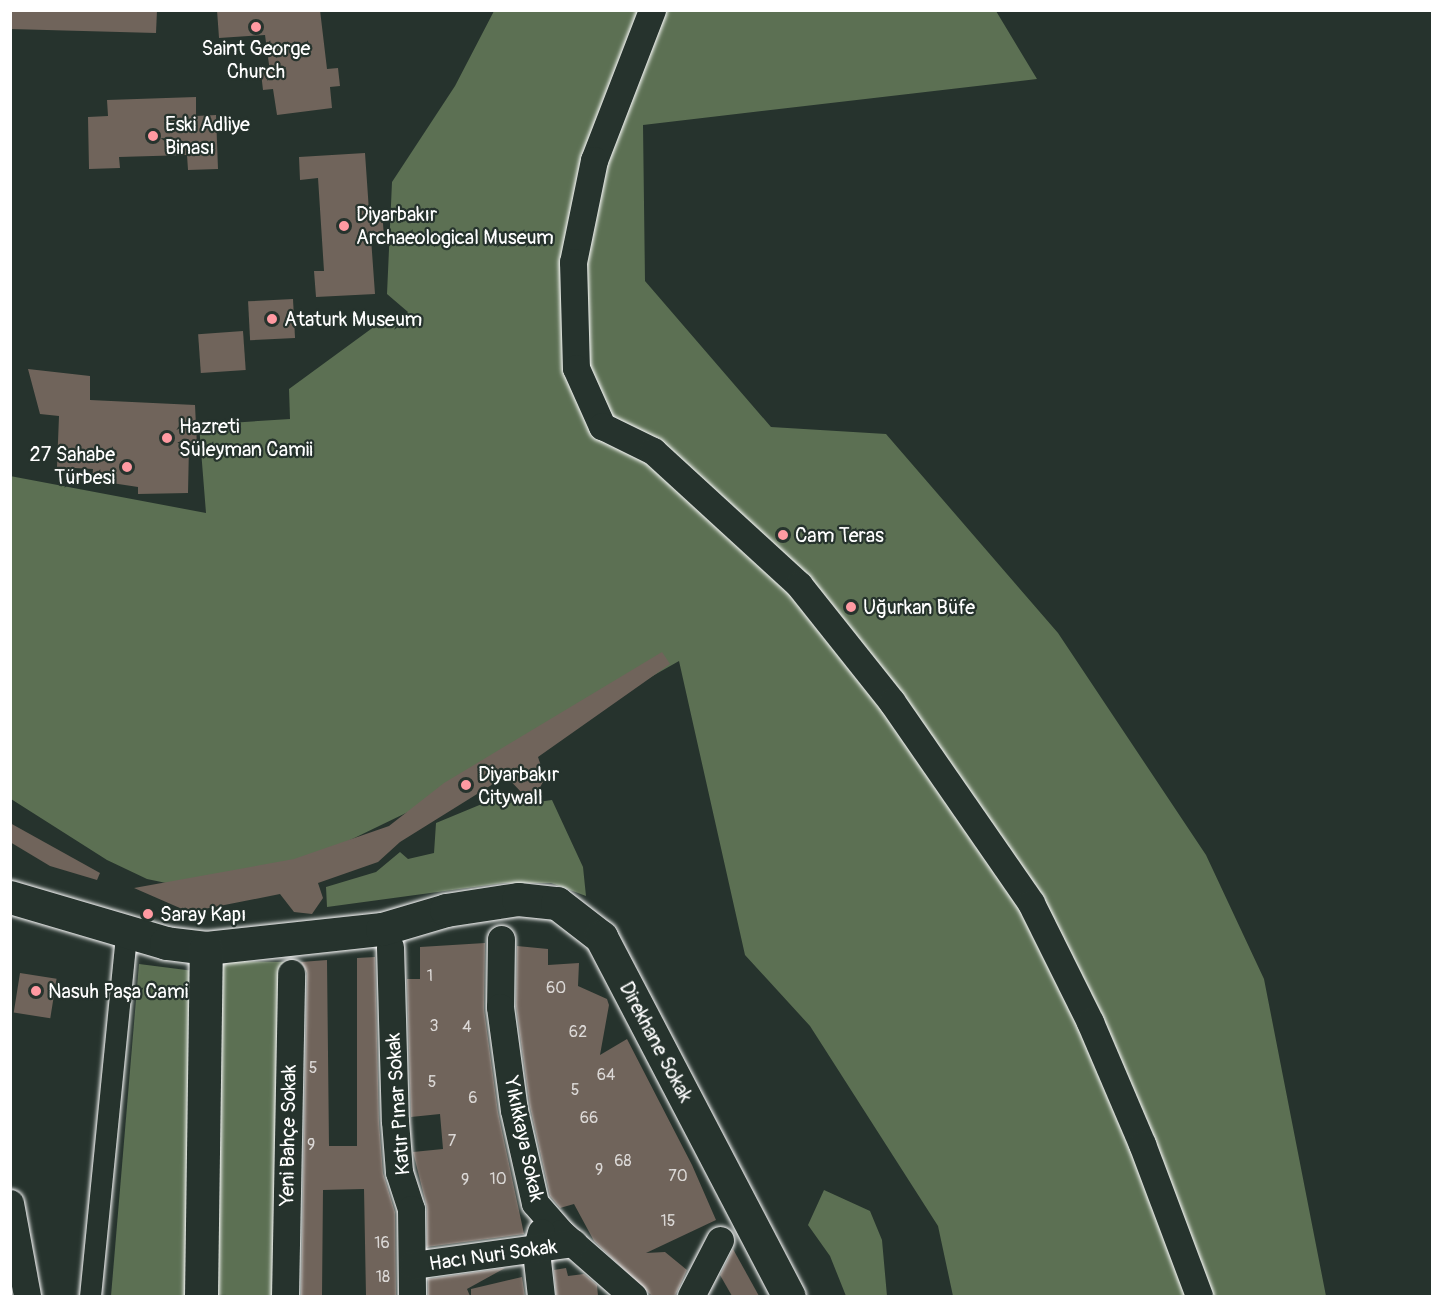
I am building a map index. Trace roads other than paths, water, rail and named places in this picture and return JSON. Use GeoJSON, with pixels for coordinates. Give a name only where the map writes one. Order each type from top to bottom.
{"type":"FeatureCollection","features":[{"type":"Feature","properties":{"kind":"street"},"geometry":{"type":"LineString","coordinates":[[652,10],[594,160],[573,262],[576,368],[602,426],[653,451],[799,585],[898,711],[1024,893],[1090,1022],[1195,1275],[1199,1296]]}},
{"type":"Feature","properties":{"kind":"street","name":"Direkhane Sokak"},"geometry":{"type":"LineString","coordinates":[[10,897],[126,933],[206,948],[382,928],[446,910],[518,899],[557,903],[601,937],[789,1296]]}},
{"type":"Feature","properties":{"kind":"street"},"geometry":{"type":"LineString","coordinates":[[90,1296],[126,933]]}},
{"type":"Feature","properties":{"kind":"street","name":"Yıkıkkaya Sokak"},"geometry":{"type":"LineString","coordinates":[[501,939],[500,1007],[514,1110],[535,1203],[544,1218],[633,1296]]}},
{"type":"Feature","properties":{"kind":"street","name":"Katır Pınar Sokak"},"geometry":{"type":"LineString","coordinates":[[390,947],[394,1121],[399,1172],[411,1209],[412,1296]]}},
{"type":"Feature","properties":{"kind":"street"},"geometry":{"type":"LineString","coordinates":[[201,1296],[206,948]]}},
{"type":"Feature","properties":{"kind":"street","name":"Yeni Bahçe Sokak"},"geometry":{"type":"LineString","coordinates":[[285,1296],[291,973]]}},
{"type":"Feature","properties":{"kind":"street"},"geometry":{"type":"LineString","coordinates":[[10,1203],[27,1296]]}},
{"type":"Feature","properties":{"kind":"street"},"geometry":{"type":"LineString","coordinates":[[541,1296],[536,1251],[544,1218]]}},
{"type":"Feature","properties":{"kind":"street"},"geometry":{"type":"LineString","coordinates":[[691,1296],[720,1240]]}},
{"type":"Feature","properties":{"kind":"street","name":"Hacı Nuri Sokak"},"geometry":{"type":"LineString","coordinates":[[413,1265],[536,1251],[574,1243]]}},
{"type":"Feature","properties":{"kind":"place","name":"Saint George Church"},"geometry":{"type":"Point","coordinates":[256,27]}},
{"type":"Feature","properties":{"kind":"place","name":"Eski Adliye Binası"},"geometry":{"type":"Point","coordinates":[153,136]}},
{"type":"Feature","properties":{"kind":"place","name":"Diyarbakır Archaeological Museum"},"geometry":{"type":"Point","coordinates":[344,226]}},
{"type":"Feature","properties":{"kind":"place","name":"Ataturk Museum"},"geometry":{"type":"Point","coordinates":[272,319]}},
{"type":"Feature","properties":{"kind":"place","name":"Hazreti Süleyman Camii"},"geometry":{"type":"Point","coordinates":[167,438]}},
{"type":"Feature","properties":{"kind":"place","name":"27 Sahabe Türbesi"},"geometry":{"type":"Point","coordinates":[127,467]}},
{"type":"Feature","properties":{"kind":"place","name":"Cam Teras"},"geometry":{"type":"Point","coordinates":[783,535]}},
{"type":"Feature","properties":{"kind":"place","name":"Uğurkan Büfe"},"geometry":{"type":"Point","coordinates":[851,607]}},
{"type":"Feature","properties":{"kind":"place","name":"Diyarbakır Citywall"},"geometry":{"type":"Point","coordinates":[466,785]}},
{"type":"Feature","properties":{"kind":"place","name":"Saray Kapı"},"geometry":{"type":"Point","coordinates":[148,914]}},
{"type":"Feature","properties":{"kind":"place","name":"Nasuh Paşa Cami"},"geometry":{"type":"Point","coordinates":[36,991]}}]}
